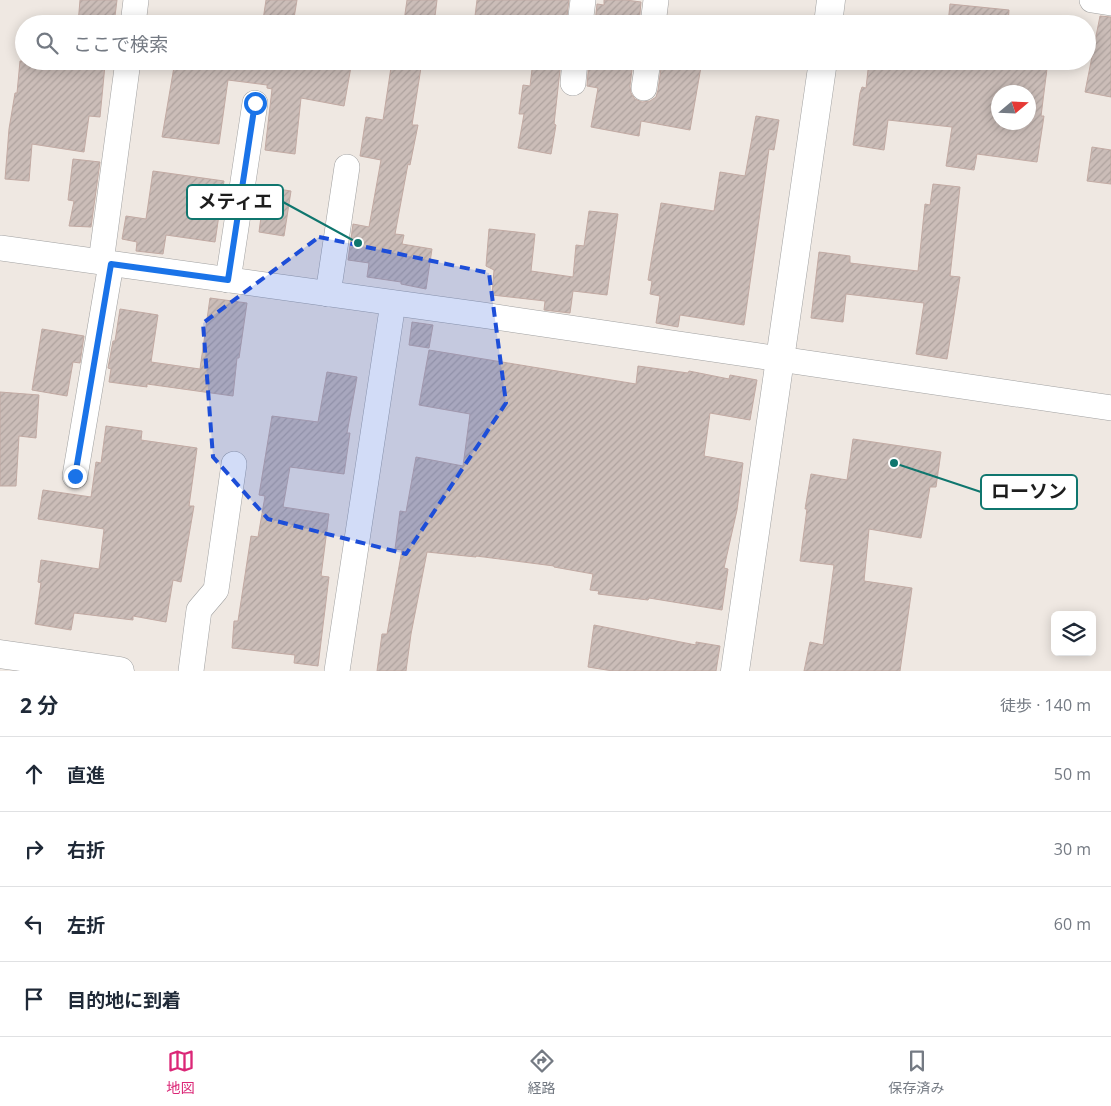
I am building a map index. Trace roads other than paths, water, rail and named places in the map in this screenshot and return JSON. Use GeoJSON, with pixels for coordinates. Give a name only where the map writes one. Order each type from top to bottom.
{"type":"FeatureCollection","features":[{"type":"Feature","properties":{"kind":"street"},"geometry":{"type":"LineString","coordinates":[[134,15],[136,0]]}},
{"type":"Feature","properties":{"kind":"street"},"geometry":{"type":"LineString","coordinates":[[581,15],[583,0]]}},
{"type":"Feature","properties":{"kind":"street"},"geometry":{"type":"LineString","coordinates":[[654,15],[656,0]]}},
{"type":"Feature","properties":{"kind":"street"},"geometry":{"type":"LineString","coordinates":[[829,15],[831,0]]}},
{"type":"Feature","properties":{"kind":"street"},"geometry":{"type":"LineString","coordinates":[[1092,0],[1111,3]]}},
{"type":"Feature","properties":{"kind":"street"},"geometry":{"type":"LineString","coordinates":[[75,476],[106,263],[127,70]]}},
{"type":"Feature","properties":{"kind":"street"},"geometry":{"type":"LineString","coordinates":[[644,88],[647,70]]}},
{"type":"Feature","properties":{"kind":"street"},"geometry":{"type":"LineString","coordinates":[[735,671],[822,70]]}},
{"type":"Feature","properties":{"kind":"street"},"geometry":{"type":"LineString","coordinates":[[228,280],[255,103]]}},
{"type":"Feature","properties":{"kind":"street"},"geometry":{"type":"LineString","coordinates":[[328,294],[347,167]]}},
{"type":"Feature","properties":{"kind":"street"},"geometry":{"type":"LineString","coordinates":[[0,248],[393,303],[1111,408]]}},
{"type":"Feature","properties":{"kind":"street"},"geometry":{"type":"LineString","coordinates":[[337,671],[393,303]]}},
{"type":"Feature","properties":{"kind":"street"},"geometry":{"type":"LineString","coordinates":[[191,671],[199,610],[216,590],[234,464]]}},
{"type":"Feature","properties":{"kind":"street"},"geometry":{"type":"LineString","coordinates":[[0,654],[120,671]]}},
{"type":"Feature","properties":{"kind":"place","name":"メティエ"},"geometry":{"type":"Point","coordinates":[358,243]}},
{"type":"Feature","properties":{"kind":"place","name":"ローソン"},"geometry":{"type":"Point","coordinates":[894,463]}}]}
